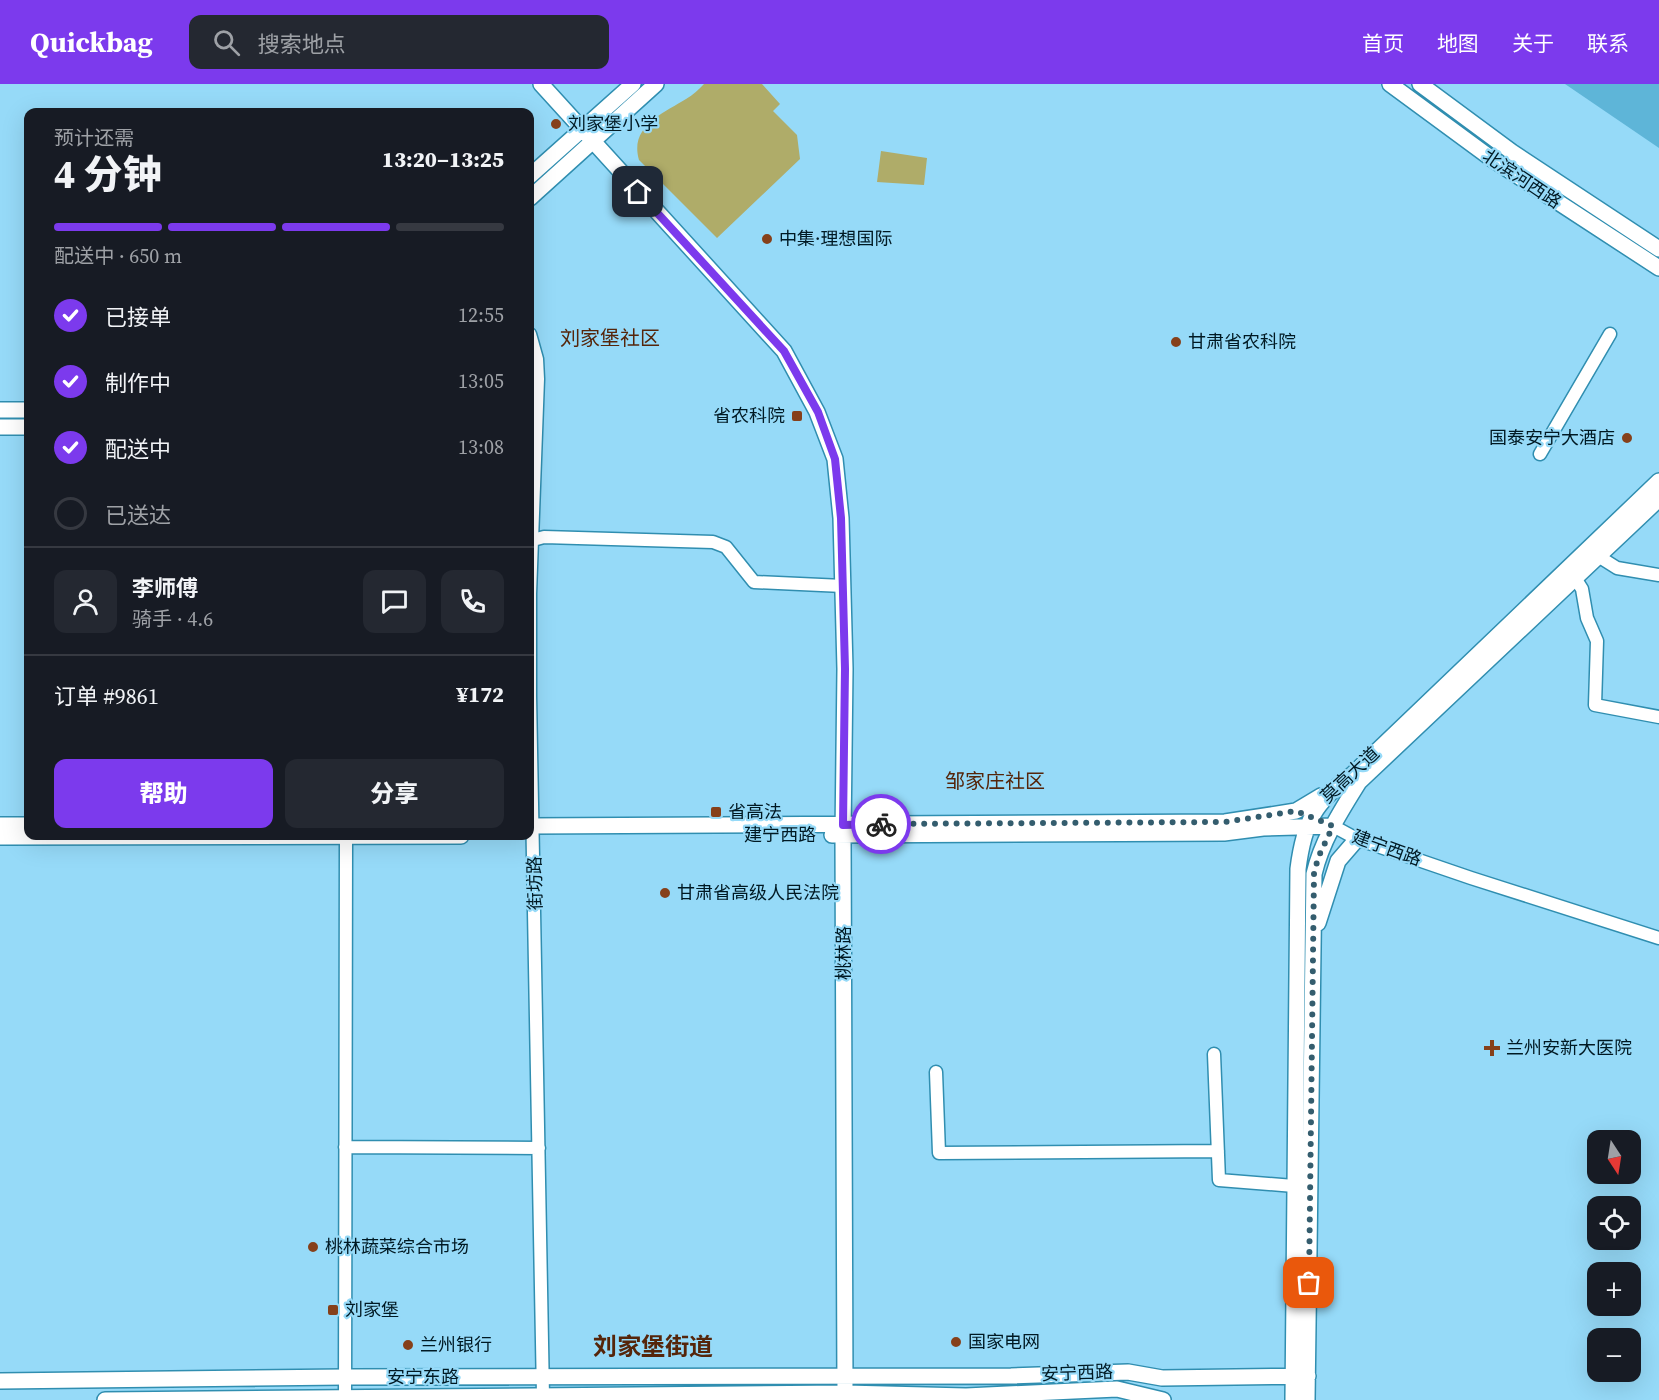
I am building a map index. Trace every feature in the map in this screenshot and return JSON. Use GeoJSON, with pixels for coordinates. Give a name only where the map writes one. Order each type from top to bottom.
{"type":"FeatureCollection","features":[{"type":"Feature","properties":{"kind":"main road","name":"桃林路"},"geometry":{"type":"LineString","coordinates":[[541,84],[784,351],[818,412],[835,459],[841,518],[843,586],[845,1397]]}},
{"type":"Feature","properties":{"kind":"main road"},"geometry":{"type":"LineString","coordinates":[[534,172],[633,84]]}},
{"type":"Feature","properties":{"kind":"main road"},"geometry":{"type":"LineString","coordinates":[[534,194],[657,84]]}},
{"type":"Feature","properties":{"kind":"main road","name":"北滨河西路"},"geometry":{"type":"LineString","coordinates":[[1390,84],[1492,159],[1659,268]]}},
{"type":"Feature","properties":{"kind":"main road","name":"北滨河西路"},"geometry":{"type":"LineString","coordinates":[[1420,84],[1476,127],[1659,249]]}},
{"type":"Feature","properties":{"kind":"main road"},"geometry":{"type":"LineString","coordinates":[[1432,84],[1476,127]]}},
{"type":"Feature","properties":{"kind":"main road"},"geometry":{"type":"LineString","coordinates":[[0,410],[24,410]]}},
{"type":"Feature","properties":{"kind":"main road"},"geometry":{"type":"LineString","coordinates":[[0,427],[24,427]]}},
{"type":"Feature","properties":{"kind":"main road","name":"莫高大道"},"geometry":{"type":"LineString","coordinates":[[1329,792],[1353,774],[1659,481]]}},
{"type":"Feature","properties":{"kind":"main road","name":"莫高大道"},"geometry":{"type":"LineString","coordinates":[[1293,1400],[1300,1377],[1314,874],[1318,858],[1333,826],[1359,782],[1659,499]]}},
{"type":"Feature","properties":{"kind":"main road","name":"建宁西路"},"geometry":{"type":"LineString","coordinates":[[534,830],[843,830],[1225,822],[1304,818],[1329,792]]}},
{"type":"Feature","properties":{"kind":"main road"},"geometry":{"type":"LineString","coordinates":[[1304,818],[1333,826]]}},
{"type":"Feature","properties":{"kind":"main road","name":"莫高大道"},"geometry":{"type":"LineString","coordinates":[[1304,818],[1298,869],[1293,1186],[1300,1377],[1307,1400]]}},
{"type":"Feature","properties":{"kind":"main road"},"geometry":{"type":"LineString","coordinates":[[0,825],[24,825]]}},
{"type":"Feature","properties":{"kind":"main road"},"geometry":{"type":"LineString","coordinates":[[0,837],[24,837]]}},
{"type":"Feature","properties":{"kind":"main road"},"geometry":{"type":"LineString","coordinates":[[1313,935],[1338,861],[1357,839]]}},
{"type":"Feature","properties":{"kind":"main road","name":"安宁西路"},"geometry":{"type":"LineString","coordinates":[[845,1375],[1011,1376],[1128,1372],[1162,1378],[1300,1377]]}},
{"type":"Feature","properties":{"kind":"main road","name":"安宁东路"},"geometry":{"type":"LineString","coordinates":[[0,1381],[845,1375]]}},
{"type":"Feature","properties":{"kind":"main road","name":"安宁西路"},"geometry":{"type":"LineString","coordinates":[[105,1400],[966,1396],[1117,1389],[1163,1400]]}},
{"type":"Feature","properties":{"kind":"street"},"geometry":{"type":"LineString","coordinates":[[1539,454],[1610,334]]}},
{"type":"Feature","properties":{"kind":"street","name":"街坊路"},"geometry":{"type":"LineString","coordinates":[[534,348],[537,359],[537,379],[534,476]]}},
{"type":"Feature","properties":{"kind":"street"},"geometry":{"type":"LineString","coordinates":[[534,540],[544,537],[713,542],[726,547],[754,582],[843,586]]}},
{"type":"Feature","properties":{"kind":"street"},"geometry":{"type":"LineString","coordinates":[[1598,556],[1617,568],[1659,575]]}},
{"type":"Feature","properties":{"kind":"street"},"geometry":{"type":"LineString","coordinates":[[1575,578],[1582,588],[1587,618],[1597,641],[1594,705],[1659,717]]}},
{"type":"Feature","properties":{"kind":"street","name":"建宁西路"},"geometry":{"type":"LineString","coordinates":[[1333,826],[1357,839],[1659,938]]}},
{"type":"Feature","properties":{"kind":"street"},"geometry":{"type":"LineString","coordinates":[[345,1399],[346,840]]}},
{"type":"Feature","properties":{"kind":"street","name":"街坊路"},"geometry":{"type":"LineString","coordinates":[[532,840],[543,1377],[553,1397]]}},
{"type":"Feature","properties":{"kind":"street"},"geometry":{"type":"LineString","coordinates":[[1214,1054],[1219,1180],[1293,1186]]}},
{"type":"Feature","properties":{"kind":"street"},"geometry":{"type":"LineString","coordinates":[[936,1072],[939,1153],[1218,1151]]}},
{"type":"Feature","properties":{"kind":"street"},"geometry":{"type":"LineString","coordinates":[[345,1147],[538,1148]]}},
{"type":"Feature","properties":{"kind":"shaded area"},"geometry":{"type":"Polygon","coordinates":[[[704,84],[762,84],[780,104],[773,111],[797,135],[800,159],[717,238],[639,160],[637,148],[639,138],[650,122],[691,96],[704,84]]]}},
{"type":"Feature","properties":{"kind":"shaded area"},"geometry":{"type":"Polygon","coordinates":[[[881,151],[927,158],[924,185],[877,182],[881,151]]]}},
{"type":"Feature","properties":{"kind":"water"},"geometry":{"type":"Polygon","coordinates":[[[1565,84],[1659,84],[1659,148],[1565,84]]]}},
{"type":"Feature","properties":{"kind":"way so far"},"geometry":{"type":"LineString","coordinates":[[881,824],[1225,822],[1296,811],[1333,826],[1318,858],[1314,874],[1309,1283]]}},
{"type":"Feature","properties":{"kind":"place","name":"刘家堡小学"},"geometry":{"type":"Point","coordinates":[556,124]}},
{"type":"Feature","properties":{"kind":"place","name":"中集·理想国际"},"geometry":{"type":"Point","coordinates":[767,239]}},
{"type":"Feature","properties":{"kind":"place","name":"甘肃省农科院"},"geometry":{"type":"Point","coordinates":[1176,342]}},
{"type":"Feature","properties":{"kind":"place","name":"省农科院"},"geometry":{"type":"Point","coordinates":[797,416]}},
{"type":"Feature","properties":{"kind":"place","name":"国泰安宁大酒店"},"geometry":{"type":"Point","coordinates":[1627,438]}},
{"type":"Feature","properties":{"kind":"place","name":"省高法"},"geometry":{"type":"Point","coordinates":[716,812]}},
{"type":"Feature","properties":{"kind":"place","name":"甘肃省高级人民法院"},"geometry":{"type":"Point","coordinates":[665,893]}},
{"type":"Feature","properties":{"kind":"place","name":"兰州安新大医院"},"geometry":{"type":"Point","coordinates":[1492,1048]}},
{"type":"Feature","properties":{"kind":"place","name":"桃林蔬菜综合市场"},"geometry":{"type":"Point","coordinates":[313,1247]}},
{"type":"Feature","properties":{"kind":"place","name":"刘家堡"},"geometry":{"type":"Point","coordinates":[333,1310]}},
{"type":"Feature","properties":{"kind":"place","name":"国家电网"},"geometry":{"type":"Point","coordinates":[956,1342]}},
{"type":"Feature","properties":{"kind":"place","name":"兰州银行"},"geometry":{"type":"Point","coordinates":[408,1345]}},
{"type":"Feature","properties":{"kind":"district","name":"刘家堡社区"},"geometry":{"type":"Point","coordinates":[610,338]}},
{"type":"Feature","properties":{"kind":"district","name":"邹家庄社区"},"geometry":{"type":"Point","coordinates":[995,781]}},
{"type":"Feature","properties":{"kind":"district","name":"刘家堡街道"},"geometry":{"type":"Point","coordinates":[653,1347]}},
{"type":"Feature","properties":{"kind":"route"},"geometry":{"type":"LineString","coordinates":[[638,192],[784,351],[818,412],[835,459],[841,518],[845,669],[843,825],[881,824]]}}]}
